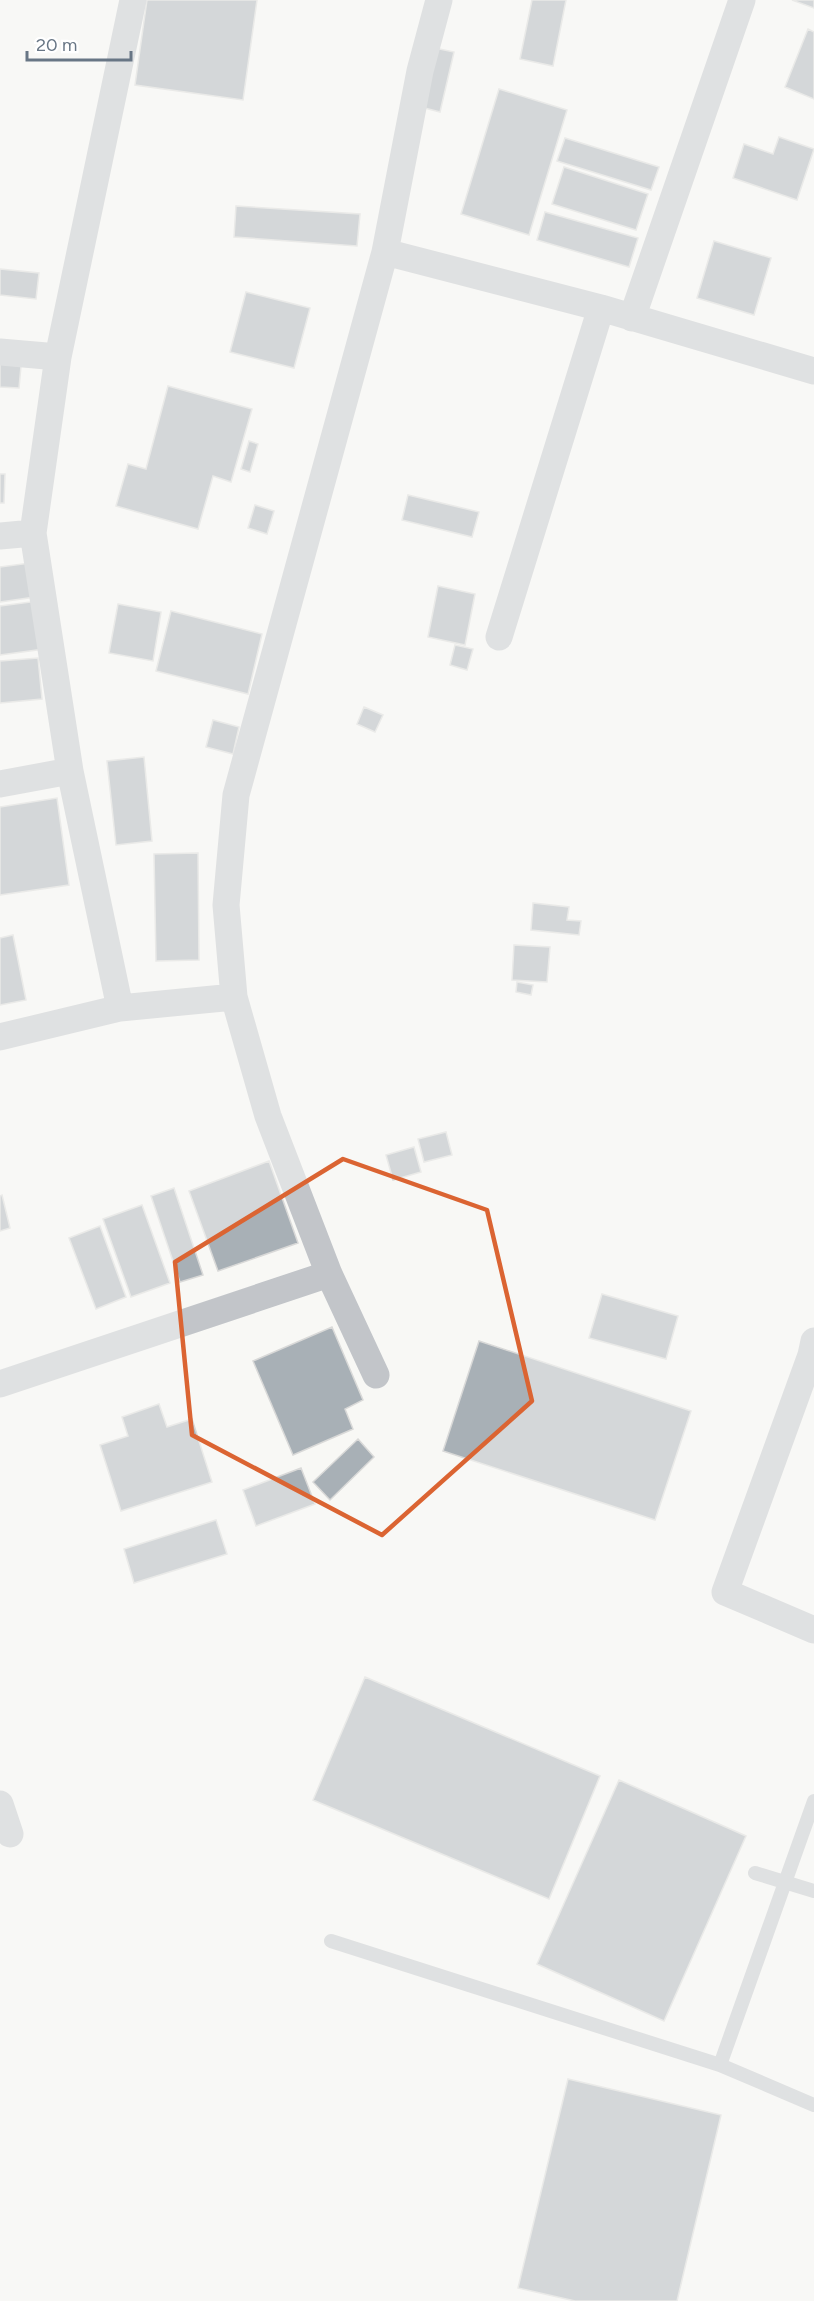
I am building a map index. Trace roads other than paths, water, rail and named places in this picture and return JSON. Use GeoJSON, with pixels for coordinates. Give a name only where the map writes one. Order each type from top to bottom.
{"type":"FeatureCollection","features":[{"type":"Feature","properties":{"kind":"street"},"geometry":{"type":"LineString","coordinates":[[120,1008],[70,771],[33,533],[58,357],[133,0]]}},
{"type":"Feature","properties":{"kind":"street"},"geometry":{"type":"LineString","coordinates":[[376,1376],[329,1274],[268,1116],[234,998],[226,905],[236,795],[385,252],[420,71],[439,0]]}},
{"type":"Feature","properties":{"kind":"street"},"geometry":{"type":"LineString","coordinates":[[632,318],[742,0]]}},
{"type":"Feature","properties":{"kind":"street"},"geometry":{"type":"LineString","coordinates":[[385,252],[601,308],[814,371]]}},
{"type":"Feature","properties":{"kind":"street"},"geometry":{"type":"LineString","coordinates":[[499,637],[601,308]]}},
{"type":"Feature","properties":{"kind":"street"},"geometry":{"type":"LineString","coordinates":[[0,352],[58,357]]}},
{"type":"Feature","properties":{"kind":"street"},"geometry":{"type":"LineString","coordinates":[[0,536],[33,533]]}},
{"type":"Feature","properties":{"kind":"street"},"geometry":{"type":"LineString","coordinates":[[0,784],[70,771]]}},
{"type":"Feature","properties":{"kind":"street"},"geometry":{"type":"LineString","coordinates":[[0,1037],[120,1008],[234,998]]}},
{"type":"Feature","properties":{"kind":"street"},"geometry":{"type":"LineString","coordinates":[[0,1384],[329,1274]]}},
{"type":"Feature","properties":{"kind":"street"},"geometry":{"type":"LineString","coordinates":[[814,1341],[812,1355],[724,1592],[814,1630]]}},
{"type":"Feature","properties":{"kind":"street"},"geometry":{"type":"LineString","coordinates":[[0,1804],[10,1834]]}},
{"type":"Feature","properties":{"kind":"lane"},"geometry":{"type":"LineString","coordinates":[[720,2065],[814,1801]]}},
{"type":"Feature","properties":{"kind":"lane"},"geometry":{"type":"LineString","coordinates":[[755,1874],[814,1891]]}},
{"type":"Feature","properties":{"kind":"lane"},"geometry":{"type":"LineString","coordinates":[[331,1941],[720,2065],[814,2105]]}}]}
